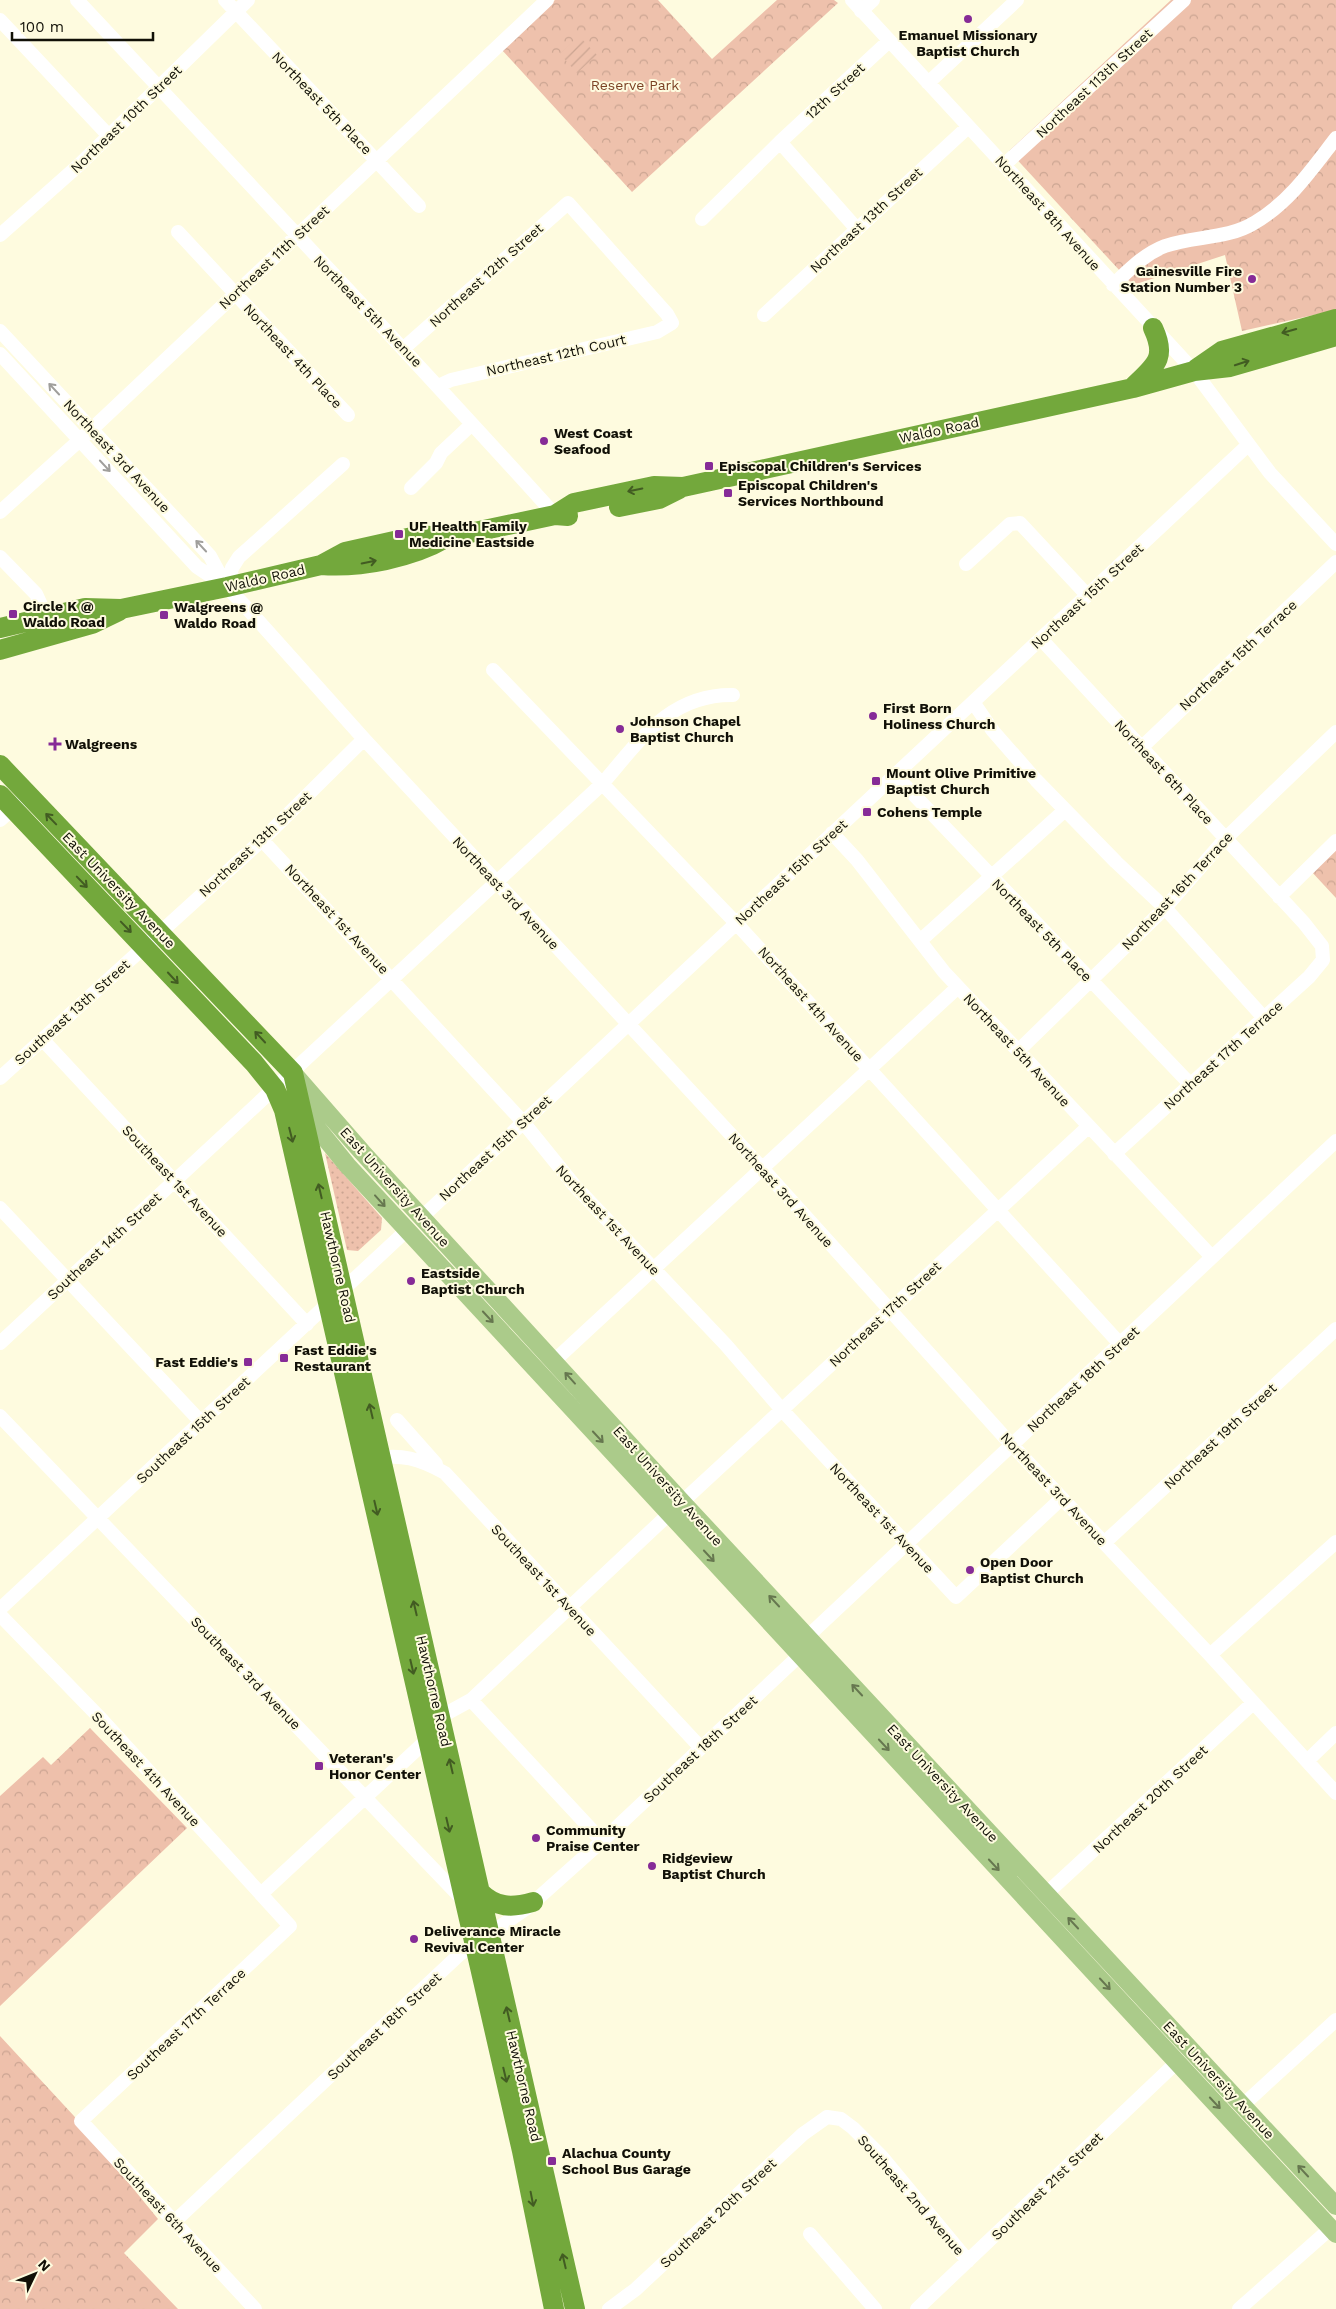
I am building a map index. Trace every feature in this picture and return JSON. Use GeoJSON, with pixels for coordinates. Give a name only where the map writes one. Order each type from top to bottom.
{"type":"FeatureCollection","features":[{"type":"Feature","properties":{"kind":"highway","name":"Waldo Road"},"geometry":{"type":"LineString","coordinates":[[1194,371],[1222,351],[1336,319]]}},
{"type":"Feature","properties":{"kind":"highway"},"geometry":{"type":"LineString","coordinates":[[1132,388],[1159,359],[1160,342],[1153,328]]}},
{"type":"Feature","properties":{"kind":"highway","name":"Waldo Road"},"geometry":{"type":"LineString","coordinates":[[0,628],[85,608],[121,609],[321,565],[347,567],[426,550],[446,538],[555,515],[574,503],[654,486],[683,486],[1132,388],[1194,371],[1230,367],[1336,336]]}},
{"type":"Feature","properties":{"kind":"highway","name":"Waldo Road"},"geometry":{"type":"LineString","coordinates":[[0,650],[92,624],[121,609]]}},
{"type":"Feature","properties":{"kind":"highway","name":"East University Avenue"},"geometry":{"type":"LineString","coordinates":[[0,766],[294,1073]]}},
{"type":"Feature","properties":{"kind":"highway","name":"East University Avenue"},"geometry":{"type":"LineString","coordinates":[[4,808],[144,947],[254,1063],[275,1089]]}},
{"type":"Feature","properties":{"kind":"highway","name":"Hawthorne Road"},"geometry":{"type":"LineString","coordinates":[[294,1073],[336,1296],[374,1459],[440,1717],[482,1938],[575,2309]]}},
{"type":"Feature","properties":{"kind":"highway","name":"Hawthorne Road"},"geometry":{"type":"LineString","coordinates":[[275,1089],[290,1134],[336,1296]]}},
{"type":"Feature","properties":{"kind":"highway","name":"Hawthorne Road"},"geometry":{"type":"LineString","coordinates":[[374,1459],[428,1739],[473,1898]]}},
{"type":"Feature","properties":{"kind":"highway"},"geometry":{"type":"LineString","coordinates":[[473,1898],[498,1905],[513,1906],[533,1902]]}},
{"type":"Feature","properties":{"kind":"highway","name":"Hawthorne Road"},"geometry":{"type":"LineString","coordinates":[[482,1938],[554,2309]]}},
{"type":"Feature","properties":{"kind":"main road","name":"East University Avenue"},"geometry":{"type":"LineString","coordinates":[[294,1073],[422,1217],[807,1636],[1033,1907],[1334,2229]]}},
{"type":"Feature","properties":{"kind":"main road","name":"East University Avenue"},"geometry":{"type":"LineString","coordinates":[[275,1089],[301,1108],[348,1165],[407,1230],[800,1655],[1046,1894],[1336,2206]]}},
{"type":"Feature","properties":{"kind":"main road"},"geometry":{"type":"LineString","coordinates":[[407,1230],[422,1217]]}},
{"type":"Feature","properties":{"kind":"main road"},"geometry":{"type":"LineString","coordinates":[[540,1374],[554,1361]]}},
{"type":"Feature","properties":{"kind":"main road"},"geometry":{"type":"LineString","coordinates":[[669,1514],[682,1502]]}},
{"type":"Feature","properties":{"kind":"main road"},"geometry":{"type":"LineString","coordinates":[[800,1655],[807,1636]]}},
{"type":"Feature","properties":{"kind":"main road"},"geometry":{"type":"LineString","coordinates":[[1033,1907],[1046,1894]]}},
{"type":"Feature","properties":{"kind":"main road"},"geometry":{"type":"LineString","coordinates":[[1177,2062],[1194,2054]]}},
{"type":"Feature","properties":{"kind":"main road"},"geometry":{"type":"LineString","coordinates":[[1230,2119],[1242,2106]]}},
{"type":"Feature","properties":{"kind":"street","name":"Northeast 5th Avenue"},"geometry":{"type":"LineString","coordinates":[[76,0],[296,236],[404,348],[555,515]]}},
{"type":"Feature","properties":{"kind":"street","name":"Northeast 5th Place"},"geometry":{"type":"LineString","coordinates":[[224,0],[419,206]]}},
{"type":"Feature","properties":{"kind":"street","name":"Northeast 10th Street"},"geometry":{"type":"LineString","coordinates":[[0,235],[109,136],[248,0]]}},
{"type":"Feature","properties":{"kind":"street","name":"Northeast 8th Avenue"},"geometry":{"type":"LineString","coordinates":[[852,0],[1194,371],[1270,473],[1336,544]]}},
{"type":"Feature","properties":{"kind":"street"},"geometry":{"type":"LineString","coordinates":[[862,11],[873,0]]}},
{"type":"Feature","properties":{"kind":"street","name":"Northeast 113th Street"},"geometry":{"type":"LineString","coordinates":[[1004,165],[1184,0]]}},
{"type":"Feature","properties":{"kind":"street","name":"Northeast 11th Street"},"geometry":{"type":"LineString","coordinates":[[0,512],[92,429],[542,2]]}},
{"type":"Feature","properties":{"kind":"street"},"geometry":{"type":"LineString","coordinates":[[928,83],[1008,3]]}},
{"type":"Feature","properties":{"kind":"street"},"geometry":{"type":"LineString","coordinates":[[0,20],[109,136]]}},
{"type":"Feature","properties":{"kind":"street","name":"12th Street"},"geometry":{"type":"LineString","coordinates":[[780,142],[889,41]]}},
{"type":"Feature","properties":{"kind":"street","name":"Northeast 13th Street"},"geometry":{"type":"LineString","coordinates":[[764,315],[856,228],[968,127]]}},
{"type":"Feature","properties":{"kind":"street"},"geometry":{"type":"LineString","coordinates":[[1113,285],[1136,263],[1164,247],[1234,231],[1254,224],[1276,207],[1300,184],[1336,138]]}},
{"type":"Feature","properties":{"kind":"street"},"geometry":{"type":"LineString","coordinates":[[702,219],[780,142],[856,228]]}},
{"type":"Feature","properties":{"kind":"street","name":"Northeast 12th Street"},"geometry":{"type":"LineString","coordinates":[[404,348],[568,203],[617,255],[668,314],[672,323]]}},
{"type":"Feature","properties":{"kind":"street","name":"Northeast 4th Place"},"geometry":{"type":"LineString","coordinates":[[178,232],[348,415]]}},
{"type":"Feature","properties":{"kind":"street","name":"Northeast 12th Court"},"geometry":{"type":"LineString","coordinates":[[438,386],[451,380],[658,332],[672,323]]}},
{"type":"Feature","properties":{"kind":"street","name":"Northeast 3rd Avenue"},"geometry":{"type":"LineString","coordinates":[[0,331],[210,556],[227,587]]}},
{"type":"Feature","properties":{"kind":"street"},"geometry":{"type":"LineString","coordinates":[[1,355],[13,345]]}},
{"type":"Feature","properties":{"kind":"street","name":"Northeast 3rd Avenue"},"geometry":{"type":"LineString","coordinates":[[1,355],[197,566],[227,587],[627,1025],[761,1167],[1013,1446],[1210,1655],[1336,1793]]}},
{"type":"Feature","properties":{"kind":"street"},"geometry":{"type":"LineString","coordinates":[[411,488],[436,463],[441,453],[472,424]]}},
{"type":"Feature","properties":{"kind":"street","name":"Northeast 15th Street"},"geometry":{"type":"LineString","coordinates":[[422,1217],[1248,445]]}},
{"type":"Feature","properties":{"kind":"street"},"geometry":{"type":"LineString","coordinates":[[227,587],[232,568],[239,557],[343,464]]}},
{"type":"Feature","properties":{"kind":"street"},"geometry":{"type":"LineString","coordinates":[[152,517],[164,506]]}},
{"type":"Feature","properties":{"kind":"street"},"geometry":{"type":"LineString","coordinates":[[966,564],[1010,524],[1020,523],[1087,595]]}},
{"type":"Feature","properties":{"kind":"street"},"geometry":{"type":"LineString","coordinates":[[0,557],[36,594],[46,616]]}},
{"type":"Feature","properties":{"kind":"street","name":"Northeast 15th Terrace"},"geometry":{"type":"LineString","coordinates":[[1141,748],[1336,562]]}},
{"type":"Feature","properties":{"kind":"street","name":"Northeast 6th Place"},"geometry":{"type":"LineString","coordinates":[[1041,639],[1314,935],[1322,946],[1323,952]]}},
{"type":"Feature","properties":{"kind":"street","name":"Northeast 4th Avenue"},"geometry":{"type":"LineString","coordinates":[[494,670],[736,923],[1121,1345]]}},
{"type":"Feature","properties":{"kind":"street"},"geometry":{"type":"LineString","coordinates":[[602,784],[654,725],[686,702],[721,695],[733,695]]}},
{"type":"Feature","properties":{"kind":"street"},"geometry":{"type":"LineString","coordinates":[[973,702],[1007,748],[1116,862],[1165,908],[1264,1018]]}},
{"type":"Feature","properties":{"kind":"street","name":"Northeast 16th Terrace"},"geometry":{"type":"LineString","coordinates":[[1018,1051],[1165,908],[1225,839],[1336,732]]}},
{"type":"Feature","properties":{"kind":"street","name":"Northeast 13th Street"},"geometry":{"type":"LineString","coordinates":[[144,947],[262,840],[364,739]]}},
{"type":"Feature","properties":{"kind":"street","name":"Northeast 5th Place"},"geometry":{"type":"LineString","coordinates":[[894,775],[1190,1084]]}},
{"type":"Feature","properties":{"kind":"street","name":"Southeast 14th Street"},"geometry":{"type":"LineString","coordinates":[[0,1343],[294,1073],[602,784]]}},
{"type":"Feature","properties":{"kind":"street"},"geometry":{"type":"LineString","coordinates":[[4,808],[28,795]]}},
{"type":"Feature","properties":{"kind":"street"},"geometry":{"type":"LineString","coordinates":[[921,940],[1065,810]]}},
{"type":"Feature","properties":{"kind":"street","name":"Northeast 5th Avenue"},"geometry":{"type":"LineString","coordinates":[[832,833],[921,940],[944,972],[1212,1257]]}},
{"type":"Feature","properties":{"kind":"street","name":"Northeast 1st Avenue"},"geometry":{"type":"LineString","coordinates":[[262,840],[523,1122],[574,1186],[653,1268],[956,1597],[1062,1498]]}},
{"type":"Feature","properties":{"kind":"street"},"geometry":{"type":"LineString","coordinates":[[1279,897],[1336,841]]}},
{"type":"Feature","properties":{"kind":"street","name":"Southeast 13th Street"},"geometry":{"type":"LineString","coordinates":[[0,1078],[144,947]]}},
{"type":"Feature","properties":{"kind":"street","name":"Northeast 17th Terrace"},"geometry":{"type":"LineString","coordinates":[[1114,1154],[1309,977],[1323,960],[1323,952]]}},
{"type":"Feature","properties":{"kind":"street"},"geometry":{"type":"LineString","coordinates":[[554,1361],[761,1167],[958,987]]}},
{"type":"Feature","properties":{"kind":"street","name":"Southeast 1st Avenue"},"geometry":{"type":"LineString","coordinates":[[42,1039],[307,1324]]}},
{"type":"Feature","properties":{"kind":"street","name":"Northeast 17th Street"},"geometry":{"type":"LineString","coordinates":[[682,1502],[1088,1127]]}},
{"type":"Feature","properties":{"kind":"street","name":"Northeast 18th Street"},"geometry":{"type":"LineString","coordinates":[[807,1636],[1121,1345],[1336,1141]]}},
{"type":"Feature","properties":{"kind":"street"},"geometry":{"type":"LineString","coordinates":[[0,1208],[69,1279],[201,1422]]}},
{"type":"Feature","properties":{"kind":"street","name":"Southeast 15th Street"},"geometry":{"type":"LineString","coordinates":[[0,1609],[407,1230]]}},
{"type":"Feature","properties":{"kind":"street","name":"Northeast 19th Street"},"geometry":{"type":"LineString","coordinates":[[1104,1543],[1336,1329]]}},
{"type":"Feature","properties":{"kind":"street","name":"Southeast 3rd Avenue"},"geometry":{"type":"LineString","coordinates":[[0,1416],[364,1797],[473,1898]]}},
{"type":"Feature","properties":{"kind":"street"},"geometry":{"type":"LineString","coordinates":[[397,1420],[445,1473]]}},
{"type":"Feature","properties":{"kind":"street","name":"Southeast 1st Avenue"},"geometry":{"type":"LineString","coordinates":[[374,1459],[421,1460],[445,1473],[701,1748]]}},
{"type":"Feature","properties":{"kind":"street"},"geometry":{"type":"LineString","coordinates":[[440,1717],[471,1700],[669,1514]]}},
{"type":"Feature","properties":{"kind":"street"},"geometry":{"type":"LineString","coordinates":[[1210,1655],[1336,1542]]}},
{"type":"Feature","properties":{"kind":"street","name":"Southeast 4th Avenue"},"geometry":{"type":"LineString","coordinates":[[0,1615],[103,1721],[290,1926]]}},
{"type":"Feature","properties":{"kind":"street","name":"Southeast 18th Street"},"geometry":{"type":"LineString","coordinates":[[174,2222],[482,1938],[533,1902],[602,1841],[800,1655]]}},
{"type":"Feature","properties":{"kind":"street"},"geometry":{"type":"LineString","coordinates":[[471,1700],[602,1841]]}},
{"type":"Feature","properties":{"kind":"street","name":"Northeast 20th Street"},"geometry":{"type":"LineString","coordinates":[[1046,1894],[1253,1703]]}},
{"type":"Feature","properties":{"kind":"street"},"geometry":{"type":"LineString","coordinates":[[1307,1761],[1336,1733]]}},
{"type":"Feature","properties":{"kind":"street"},"geometry":{"type":"LineString","coordinates":[[261,1894],[428,1739]]}},
{"type":"Feature","properties":{"kind":"street","name":"Southeast 17th Terrace"},"geometry":{"type":"LineString","coordinates":[[81,2121],[290,1926]]}},
{"type":"Feature","properties":{"kind":"street"},"geometry":{"type":"LineString","coordinates":[[1242,2106],[1336,2020]]}},
{"type":"Feature","properties":{"kind":"street","name":"Southeast 21st Street"},"geometry":{"type":"LineString","coordinates":[[917,2309],[1177,2062]]}},
{"type":"Feature","properties":{"kind":"street","name":"Southeast 2nd Avenue"},"geometry":{"type":"LineString","coordinates":[[827,2117],[841,2119],[882,2157],[968,2261]]}},
{"type":"Feature","properties":{"kind":"street","name":"Southeast 20th Street"},"geometry":{"type":"LineString","coordinates":[[609,2309],[636,2289],[803,2134],[827,2117]]}},
{"type":"Feature","properties":{"kind":"street","name":"Southeast 6th Avenue"},"geometry":{"type":"LineString","coordinates":[[81,2121],[255,2309]]}},
{"type":"Feature","properties":{"kind":"street"},"geometry":{"type":"LineString","coordinates":[[1239,2309],[1334,2229]]}},
{"type":"Feature","properties":{"kind":"street"},"geometry":{"type":"LineString","coordinates":[[810,2234],[875,2309]]}},
{"type":"Feature","properties":{"kind":"green space","name":"Reserve Park"},"geometry":{"type":"Polygon","coordinates":[[[555,0],[658,0],[712,59],[777,0],[834,0],[838,3],[632,192],[502,50],[555,0]]]}},
{"type":"Feature","properties":{"kind":"green space"},"geometry":{"type":"Polygon","coordinates":[[[1171,0],[1336,0],[1336,310],[1242,331],[1225,255],[1133,285],[1009,151],[1171,0]]]}},
{"type":"Feature","properties":{"kind":"green space"},"geometry":{"type":"Polygon","coordinates":[[[579,36],[597,55],[577,73],[560,54],[579,36]]]}},
{"type":"Feature","properties":{"kind":"green space"},"geometry":{"type":"Polygon","coordinates":[[[1336,846],[1336,898],[1310,870],[1336,846]]]}},
{"type":"Feature","properties":{"kind":"green space"},"geometry":{"type":"Polygon","coordinates":[[[325,1153],[382,1218],[381,1230],[358,1251],[347,1250],[325,1153]]]}},
{"type":"Feature","properties":{"kind":"green space"},"geometry":{"type":"Polygon","coordinates":[[[90,1728],[187,1828],[0,2006],[0,1796],[43,1757],[51,1765],[90,1728]]]}},
{"type":"Feature","properties":{"kind":"green space"},"geometry":{"type":"Polygon","coordinates":[[[0,2036],[74,2116],[158,2219],[124,2253],[178,2309],[0,2309],[0,2036]]]}},
{"type":"Feature","properties":{"kind":"place","name":"Emanuel Missionary Baptist Church"},"geometry":{"type":"Point","coordinates":[968,19]}},
{"type":"Feature","properties":{"kind":"place","name":"Gainesville Fire Station Number 3"},"geometry":{"type":"Point","coordinates":[1252,279]}},
{"type":"Feature","properties":{"kind":"place","name":"West Coast Seafood"},"geometry":{"type":"Point","coordinates":[544,441]}},
{"type":"Feature","properties":{"kind":"place","name":"Episcopal Children's Services"},"geometry":{"type":"Point","coordinates":[709,466]}},
{"type":"Feature","properties":{"kind":"place","name":"Episcopal Children's Services Northbound"},"geometry":{"type":"Point","coordinates":[728,493]}},
{"type":"Feature","properties":{"kind":"place","name":"UF Health Family Medicine Eastside"},"geometry":{"type":"Point","coordinates":[399,534]}},
{"type":"Feature","properties":{"kind":"place","name":"Circle K @ Waldo Road"},"geometry":{"type":"Point","coordinates":[13,614]}},
{"type":"Feature","properties":{"kind":"place","name":"Walgreens @ Waldo Road"},"geometry":{"type":"Point","coordinates":[164,615]}},
{"type":"Feature","properties":{"kind":"place","name":"First Born Holiness Church"},"geometry":{"type":"Point","coordinates":[873,716]}},
{"type":"Feature","properties":{"kind":"place","name":"Johnson Chapel Baptist Church"},"geometry":{"type":"Point","coordinates":[620,729]}},
{"type":"Feature","properties":{"kind":"place","name":"Walgreens"},"geometry":{"type":"Point","coordinates":[55,744]}},
{"type":"Feature","properties":{"kind":"place","name":"Mount Olive Primitive Baptist Church"},"geometry":{"type":"Point","coordinates":[876,781]}},
{"type":"Feature","properties":{"kind":"place","name":"Cohens Temple"},"geometry":{"type":"Point","coordinates":[867,812]}},
{"type":"Feature","properties":{"kind":"place","name":"Eastside Baptist Church"},"geometry":{"type":"Point","coordinates":[411,1281]}},
{"type":"Feature","properties":{"kind":"place","name":"Fast Eddie's Restaurant"},"geometry":{"type":"Point","coordinates":[284,1358]}},
{"type":"Feature","properties":{"kind":"place","name":"Fast Eddie's"},"geometry":{"type":"Point","coordinates":[248,1362]}},
{"type":"Feature","properties":{"kind":"place","name":"Open Door Baptist Church"},"geometry":{"type":"Point","coordinates":[970,1570]}},
{"type":"Feature","properties":{"kind":"place","name":"Veteran's Honor Center"},"geometry":{"type":"Point","coordinates":[319,1766]}},
{"type":"Feature","properties":{"kind":"place","name":"Community Praise Center"},"geometry":{"type":"Point","coordinates":[536,1838]}},
{"type":"Feature","properties":{"kind":"place","name":"Ridgeview Baptist Church"},"geometry":{"type":"Point","coordinates":[652,1866]}},
{"type":"Feature","properties":{"kind":"place","name":"Deliverance Miracle Revival Center"},"geometry":{"type":"Point","coordinates":[414,1939]}},
{"type":"Feature","properties":{"kind":"place","name":"Alachua County School Bus Garage"},"geometry":{"type":"Point","coordinates":[552,2161]}}]}
